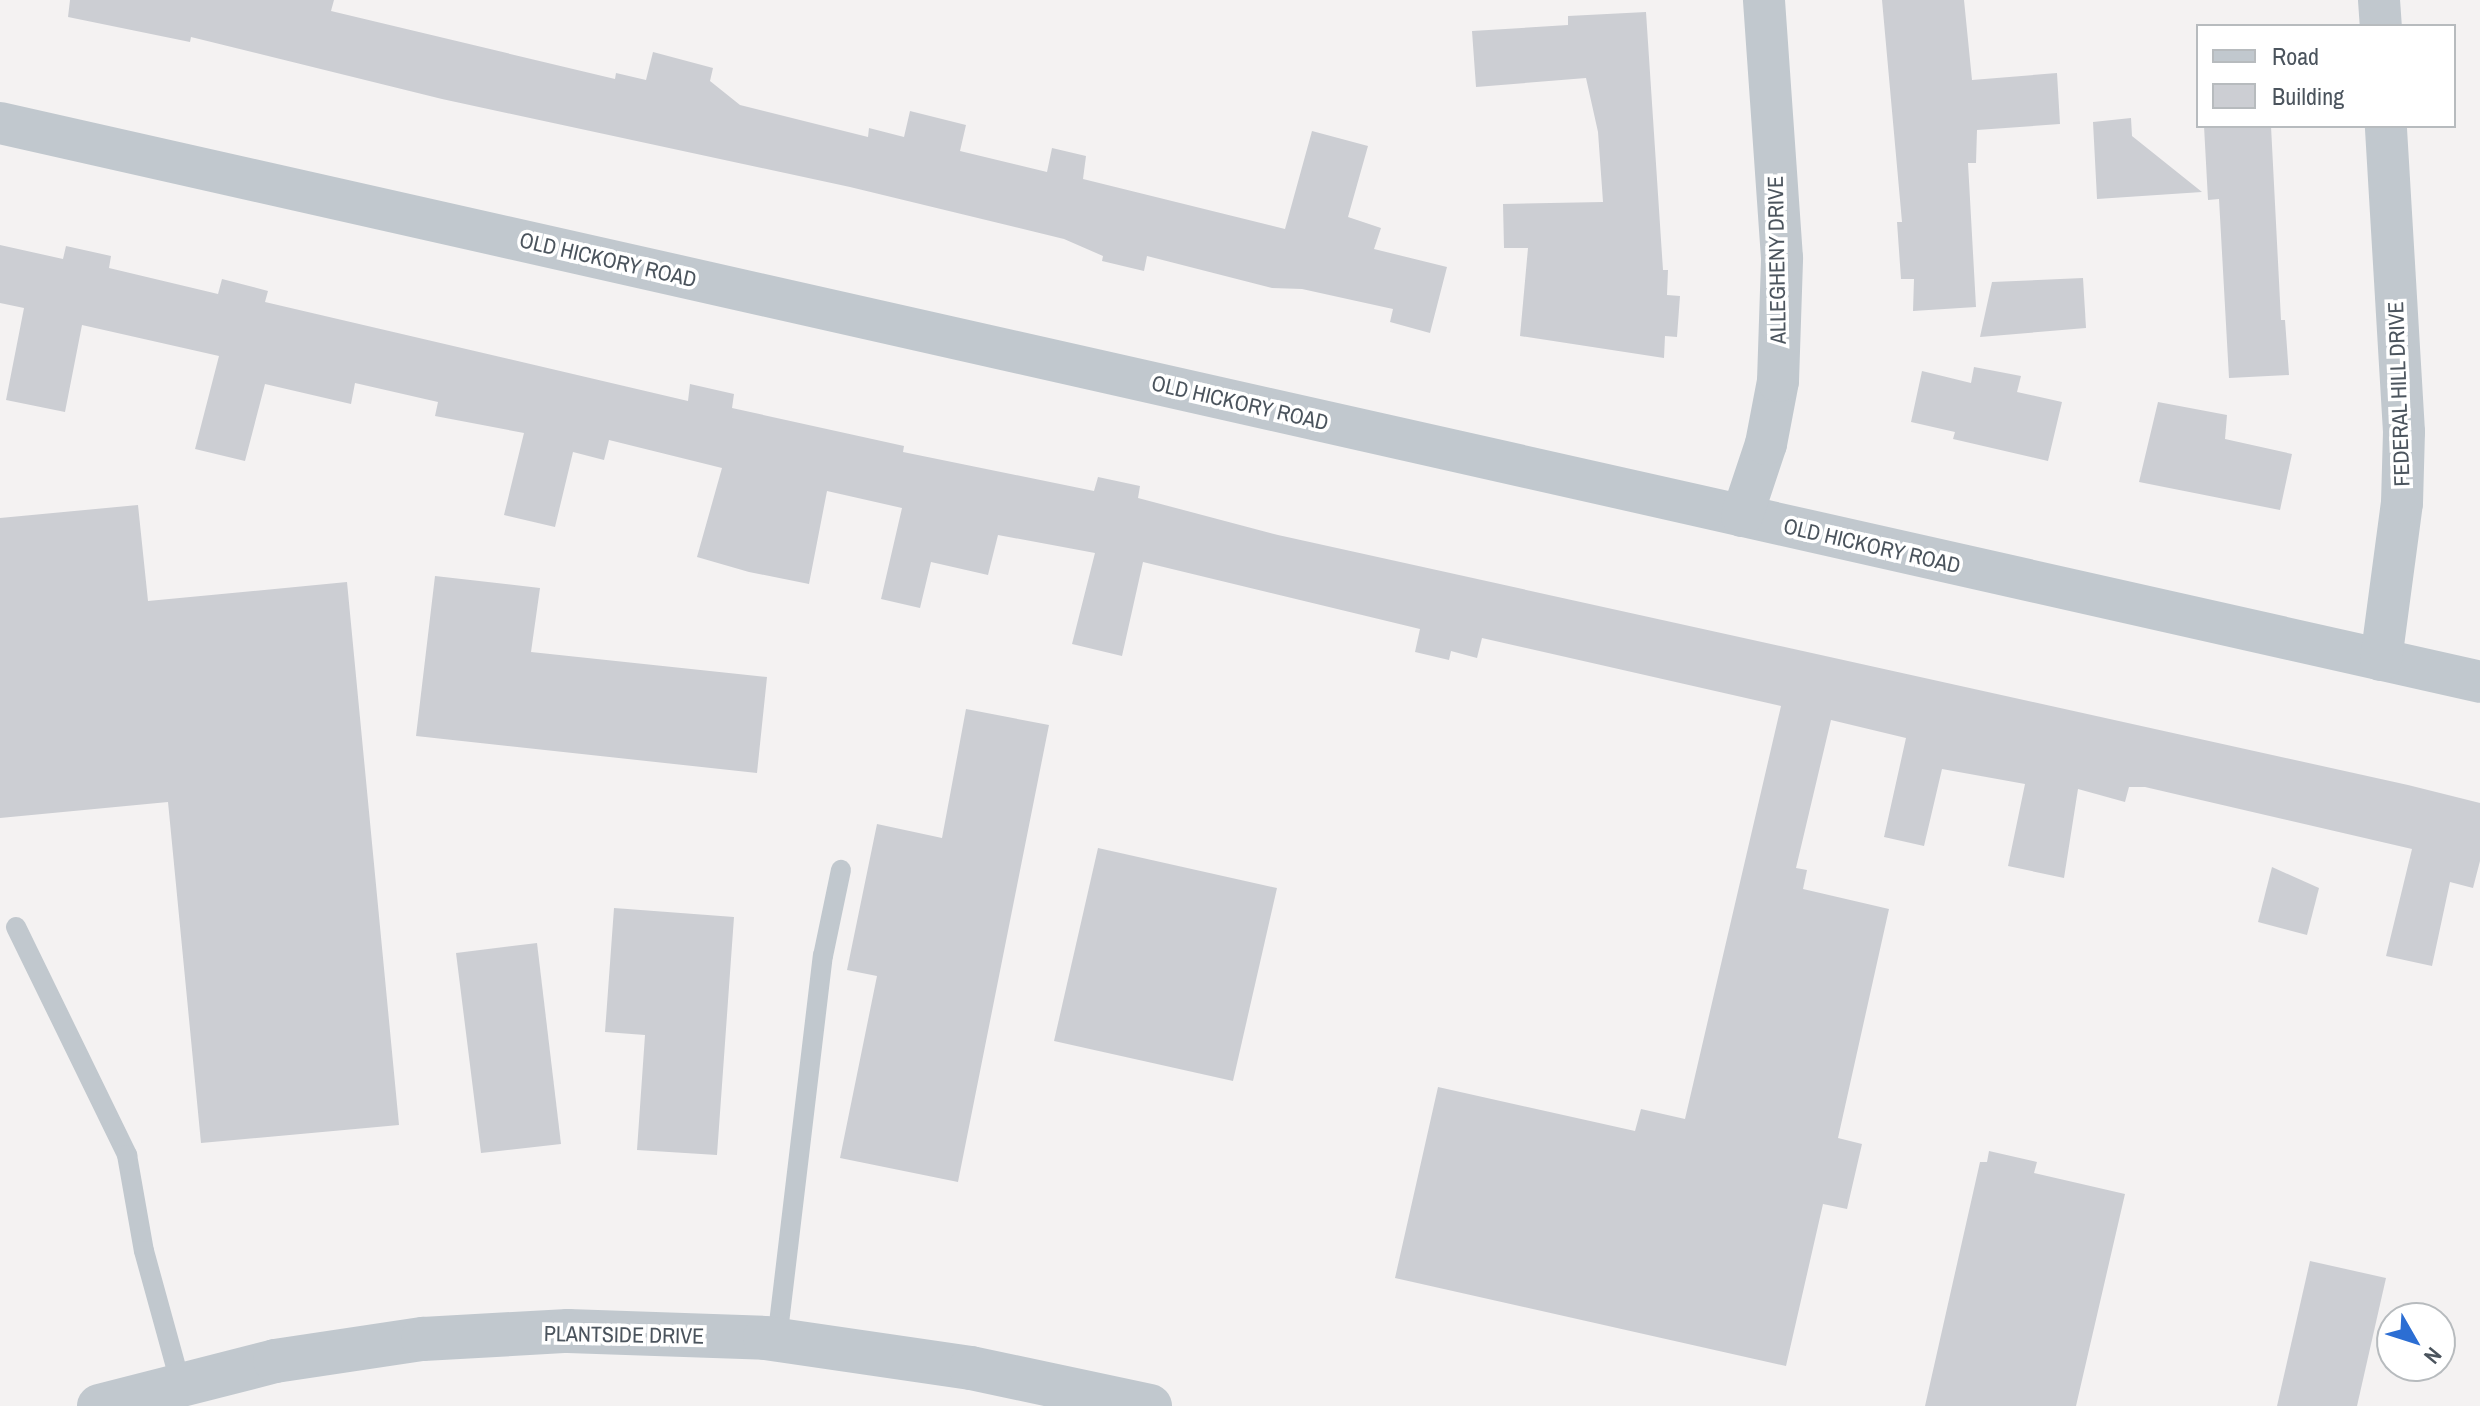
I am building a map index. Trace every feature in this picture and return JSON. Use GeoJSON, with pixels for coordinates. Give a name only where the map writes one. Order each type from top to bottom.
{"type":"FeatureCollection","features":[{"type":"Feature","properties":{"kind":"street","name":"ALLEGHENY DRIVE"},"geometry":{"type":"LineString","coordinates":[[1742,516],[1766,444],[1778,381],[1782,258],[1764,0]]}},
{"type":"Feature","properties":{"kind":"street"},"geometry":{"type":"LineString","coordinates":[[2379,0],[2381,24]]}},
{"type":"Feature","properties":{"kind":"street","name":"OLD HICKORY ROAD"},"geometry":{"type":"LineString","coordinates":[[0,123],[2480,682]]}},
{"type":"Feature","properties":{"kind":"street","name":"FEDERAL HILL DRIVE"},"geometry":{"type":"LineString","coordinates":[[2381,660],[2402,503],[2404,432],[2386,128]]}},
{"type":"Feature","properties":{"kind":"street","name":"PLANTSIDE DRIVE"},"geometry":{"type":"LineString","coordinates":[[99,1406],[180,1382],[275,1361],[423,1339],[568,1331],[777,1340],[971,1368],[1150,1406]]}},
{"type":"Feature","properties":{"kind":"lane"},"geometry":{"type":"LineString","coordinates":[[777,1340],[823,956],[841,870]]}},
{"type":"Feature","properties":{"kind":"lane"},"geometry":{"type":"LineString","coordinates":[[16,927],[127,1155],[144,1251],[180,1382]]}},
{"type":"Feature","properties":{"kind":"building"},"geometry":{"type":"Polygon","coordinates":[[[70,0],[334,0],[331,11],[615,79],[616,73],[646,80],[653,52],[713,68],[710,81],[740,105],[868,137],[869,128],[904,137],[910,111],[966,125],[960,151],[1047,172],[1052,148],[1086,156],[1083,179],[1285,229],[1312,131],[1368,146],[1348,217],[1381,228],[1374,249],[1447,267],[1430,333],[1390,322],[1393,309],[1302,289],[1272,288],[1147,256],[1144,271],[1102,261],[1103,256],[1064,239],[850,187],[442,99],[191,37],[190,42],[68,17],[70,0]]]}},
{"type":"Feature","properties":{"kind":"building"},"geometry":{"type":"Polygon","coordinates":[[[1882,0],[1964,0],[1972,80],[2057,73],[2060,124],[1977,130],[1976,163],[1968,163],[1976,307],[1913,311],[1914,279],[1901,279],[1897,222],[1902,222],[1882,0]]]}},
{"type":"Feature","properties":{"kind":"building"},"geometry":{"type":"Polygon","coordinates":[[[1646,12],[1663,270],[1668,270],[1667,295],[1680,296],[1677,337],[1665,336],[1664,358],[1520,336],[1528,248],[1504,248],[1503,204],[1603,202],[1598,132],[1586,78],[1476,87],[1472,31],[1568,25],[1568,16],[1646,12]]]}},
{"type":"Feature","properties":{"kind":"building"},"geometry":{"type":"Polygon","coordinates":[[[2131,118],[2132,136],[2202,192],[2097,199],[2093,122],[2131,118]]]}},
{"type":"Feature","properties":{"kind":"building"},"geometry":{"type":"Polygon","coordinates":[[[2204,128],[2271,128],[2281,320],[2285,320],[2289,375],[2229,378],[2219,199],[2208,200],[2204,128]]]}},
{"type":"Feature","properties":{"kind":"building"},"geometry":{"type":"Polygon","coordinates":[[[0,245],[63,259],[66,246],[111,256],[109,268],[218,294],[222,279],[268,291],[265,302],[688,401],[690,384],[734,394],[732,408],[904,446],[903,452],[1094,491],[1098,477],[1140,486],[1138,498],[1278,535],[2408,785],[2480,803],[2480,861],[2473,888],[2450,882],[2432,966],[2386,956],[2412,849],[2145,787],[2129,787],[2125,802],[2078,789],[2064,878],[2008,866],[2025,784],[1942,769],[1924,846],[1884,837],[1906,738],[1831,720],[1796,868],[1807,870],[1803,889],[1889,909],[1838,1138],[1862,1144],[1847,1209],[1823,1204],[1786,1366],[1395,1278],[1438,1087],[1635,1131],[1641,1109],[1685,1119],[1781,706],[1482,638],[1477,658],[1451,651],[1449,660],[1415,652],[1420,629],[1143,562],[1122,656],[1072,644],[1095,553],[998,535],[988,575],[931,562],[920,608],[881,599],[902,508],[827,491],[809,584],[749,572],[697,557],[722,468],[609,440],[604,460],[573,452],[555,527],[504,515],[524,433],[435,416],[438,402],[355,383],[351,404],[265,384],[245,461],[195,449],[219,356],[82,325],[65,412],[6,400],[24,308],[0,303],[0,245]]]}},
{"type":"Feature","properties":{"kind":"building"},"geometry":{"type":"Polygon","coordinates":[[[2083,278],[2086,328],[1980,337],[1992,282],[2083,278]]]}},
{"type":"Feature","properties":{"kind":"building"},"geometry":{"type":"Polygon","coordinates":[[[1974,367],[2021,376],[2017,392],[2062,402],[2048,461],[1953,439],[1955,432],[1911,422],[1922,371],[1971,383],[1974,367]]]}},
{"type":"Feature","properties":{"kind":"building"},"geometry":{"type":"Polygon","coordinates":[[[2158,402],[2227,415],[2225,439],[2292,454],[2280,510],[2139,482],[2158,402]]]}},
{"type":"Feature","properties":{"kind":"building"},"geometry":{"type":"Polygon","coordinates":[[[138,505],[148,601],[347,582],[399,1125],[201,1143],[168,802],[0,818],[0,518],[138,505]]]}},
{"type":"Feature","properties":{"kind":"building"},"geometry":{"type":"Polygon","coordinates":[[[435,576],[540,588],[531,652],[767,677],[757,773],[416,736],[435,576]]]}},
{"type":"Feature","properties":{"kind":"building"},"geometry":{"type":"Polygon","coordinates":[[[966,709],[1049,725],[958,1182],[840,1158],[877,976],[847,970],[877,824],[942,838],[966,709]]]}},
{"type":"Feature","properties":{"kind":"building"},"geometry":{"type":"Polygon","coordinates":[[[1098,848],[1277,888],[1233,1081],[1054,1041],[1098,848]]]}},
{"type":"Feature","properties":{"kind":"building"},"geometry":{"type":"Polygon","coordinates":[[[2272,867],[2319,888],[2307,935],[2258,922],[2272,867]]]}},
{"type":"Feature","properties":{"kind":"building"},"geometry":{"type":"Polygon","coordinates":[[[614,908],[734,917],[717,1155],[637,1150],[645,1035],[605,1032],[614,908]]]}},
{"type":"Feature","properties":{"kind":"building"},"geometry":{"type":"Polygon","coordinates":[[[537,943],[561,1144],[481,1153],[456,953],[537,943]]]}},
{"type":"Feature","properties":{"kind":"building"},"geometry":{"type":"Polygon","coordinates":[[[1989,1151],[2037,1162],[2034,1173],[2125,1194],[2076,1406],[1925,1406],[1980,1162],[1987,1162],[1989,1151]]]}},
{"type":"Feature","properties":{"kind":"building"},"geometry":{"type":"Polygon","coordinates":[[[2310,1261],[2386,1278],[2381,1302],[2376,1302],[2376,1322],[2357,1406],[2277,1406],[2310,1261]]]}}]}
